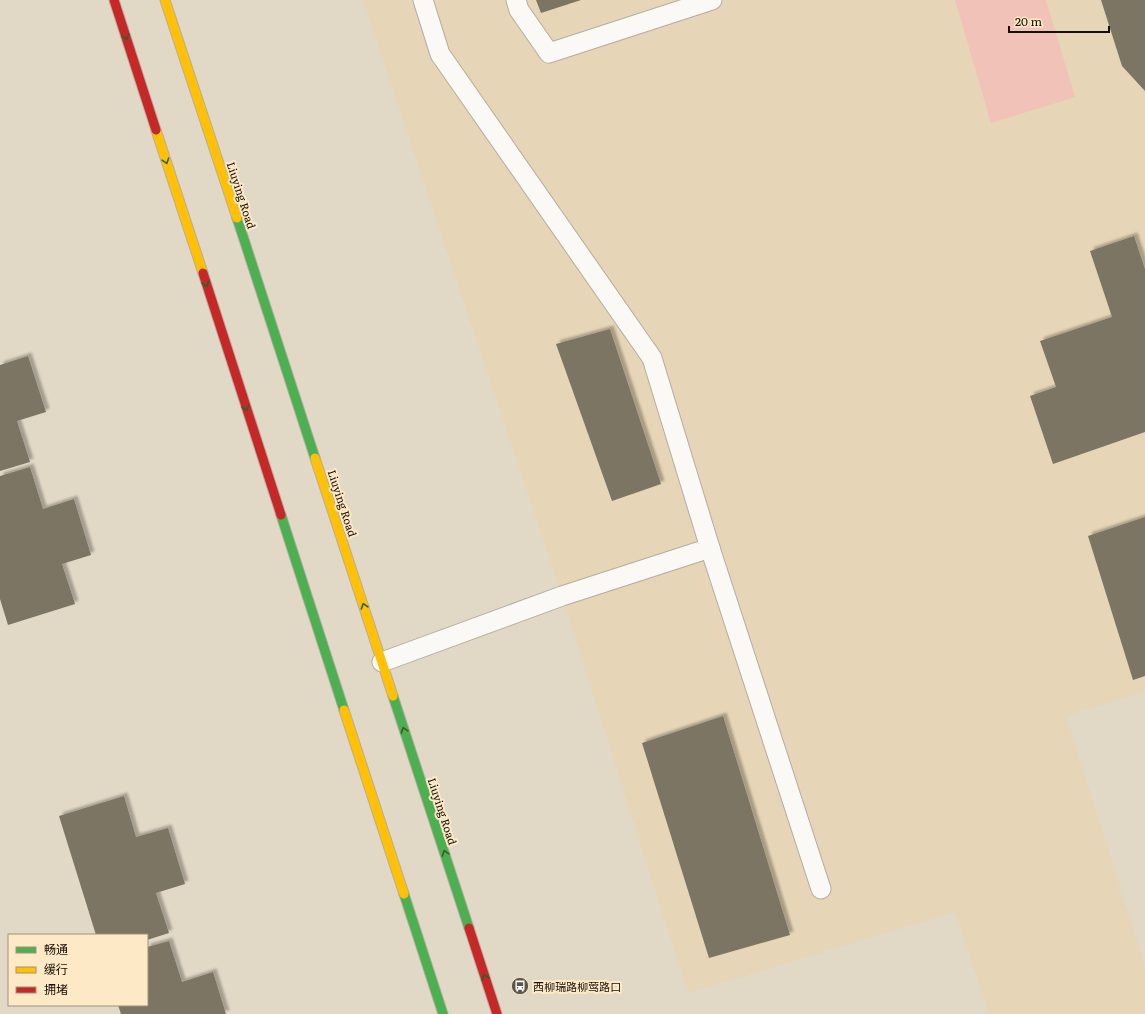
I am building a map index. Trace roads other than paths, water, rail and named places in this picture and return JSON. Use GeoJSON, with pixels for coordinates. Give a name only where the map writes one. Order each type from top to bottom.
{"type":"FeatureCollection","features":[{"type":"Feature","properties":{"kind":"main road"},"geometry":{"type":"LineString","coordinates":[[114,0],[443,1014]]}},
{"type":"Feature","properties":{"kind":"main road","name":"Liuying Road"},"geometry":{"type":"LineString","coordinates":[[166,0],[497,1014]]}},
{"type":"Feature","properties":{"kind":"lane"},"geometry":{"type":"LineString","coordinates":[[423,0],[440,54],[652,358],[710,548],[821,889]]}},
{"type":"Feature","properties":{"kind":"lane"},"geometry":{"type":"LineString","coordinates":[[516,0],[519,10],[549,53],[712,0]]}},
{"type":"Feature","properties":{"kind":"lane"},"geometry":{"type":"LineString","coordinates":[[382,662],[562,596],[710,548]]}},
{"type":"Feature","properties":{"kind":"place","name":"西柳瑞路柳莺路口"},"geometry":{"type":"Point","coordinates":[520,986]}}]}
